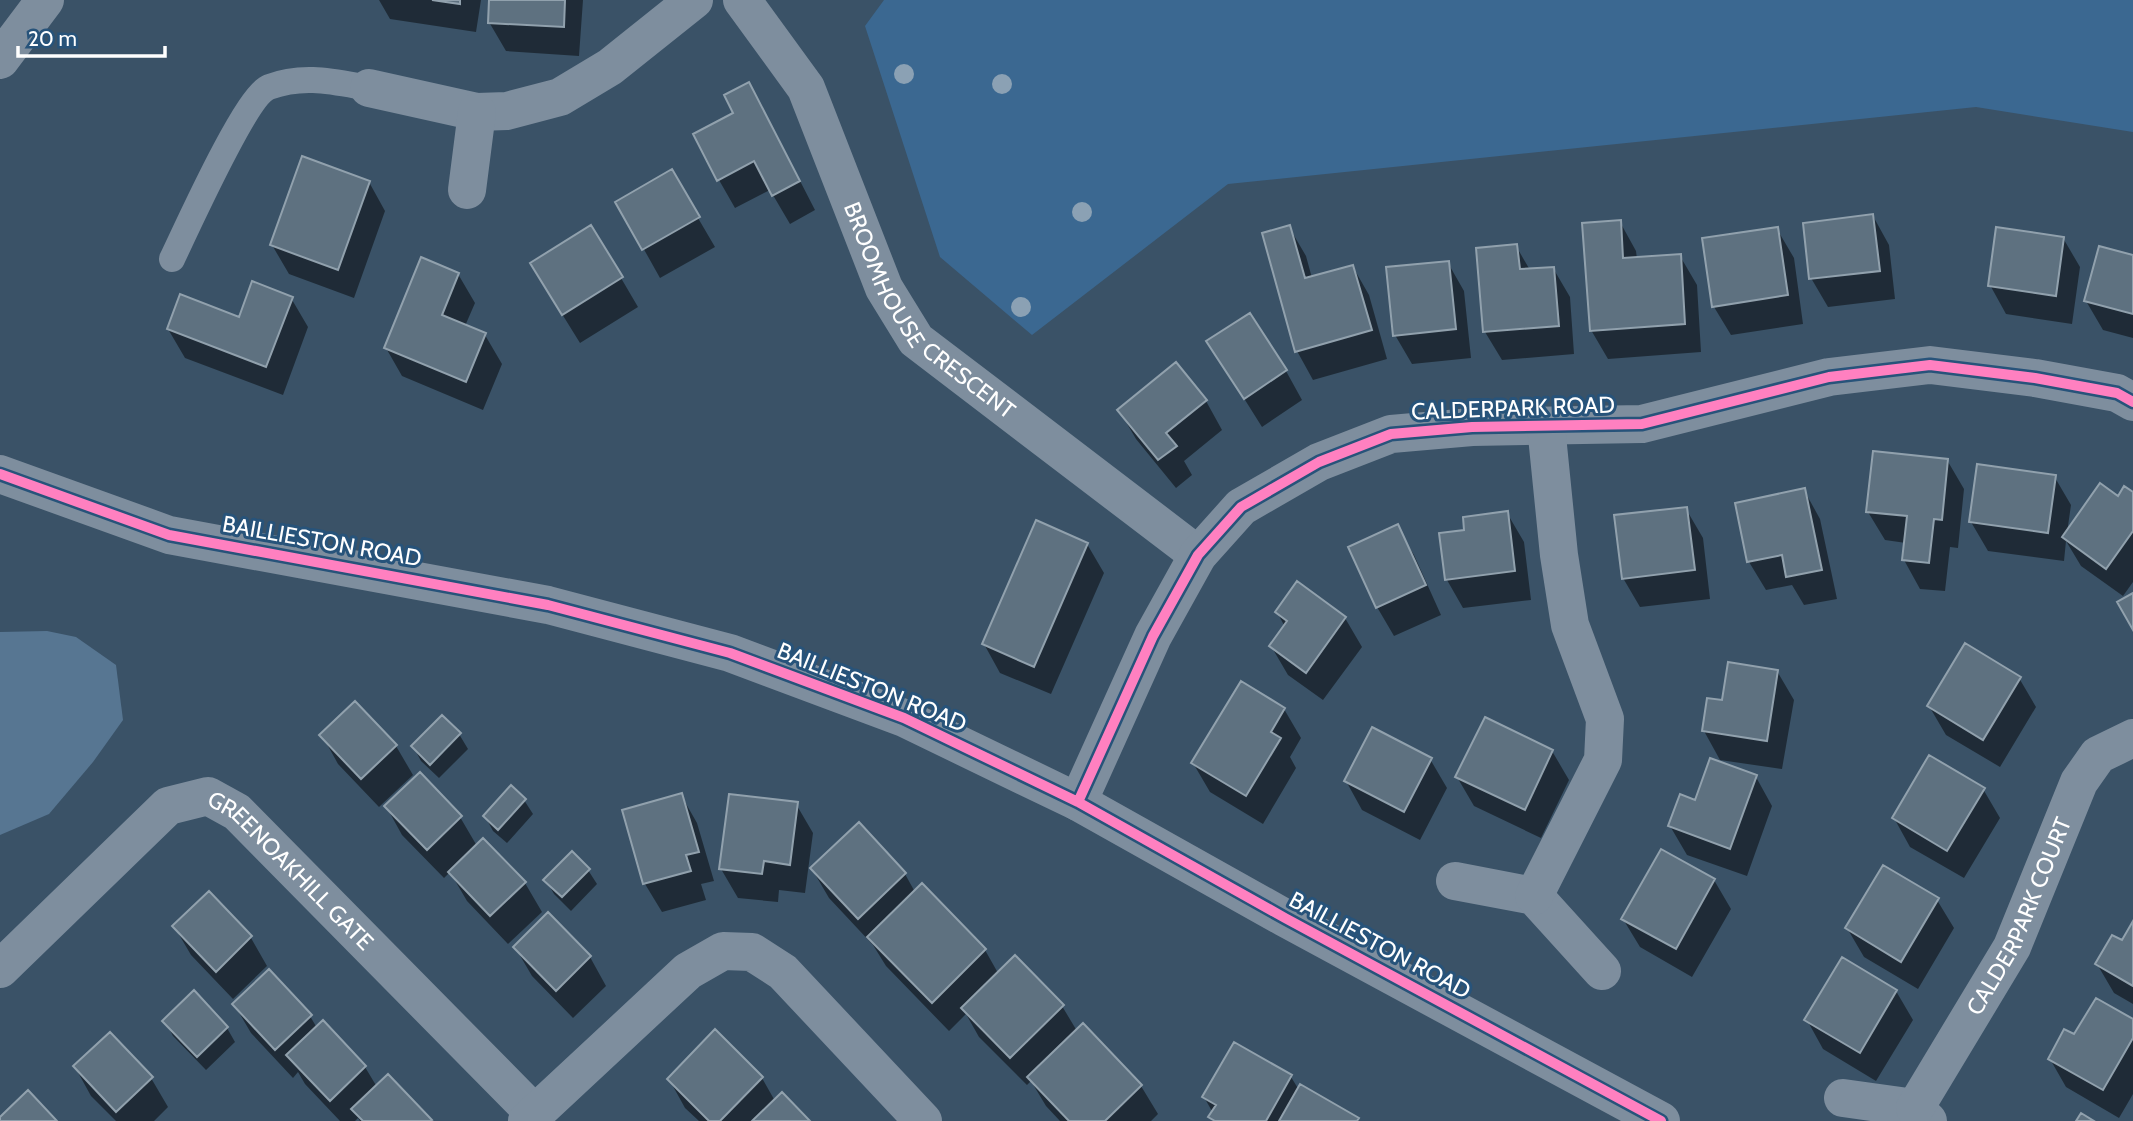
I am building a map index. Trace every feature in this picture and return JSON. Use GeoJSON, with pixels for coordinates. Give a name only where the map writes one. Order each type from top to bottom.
{"type":"FeatureCollection","features":[{"type":"Feature","properties":{"kind":"street"},"geometry":{"type":"LineString","coordinates":[[0,60],[45,0]]}},
{"type":"Feature","properties":{"kind":"street"},"geometry":{"type":"LineString","coordinates":[[369,88],[477,112],[507,111],[560,97],[610,67],[694,0]]}},
{"type":"Feature","properties":{"kind":"street","name":"BROOMHOUSE CRESCENT"},"geometry":{"type":"LineString","coordinates":[[742,0],[806,88],[884,288],[916,340],[1198,555]]}},
{"type":"Feature","properties":{"kind":"street"},"geometry":{"type":"LineString","coordinates":[[467,190],[477,112]]}},
{"type":"Feature","properties":{"kind":"street","name":"CALDERPARK ROAD"},"geometry":{"type":"LineString","coordinates":[[1078,802],[1153,636],[1198,555],[1241,507],[1319,462],[1391,434],[1472,427],[1642,424],[1829,377],[1930,365],[2035,378],[2103,390],[2117,393],[2133,402]]}},
{"type":"Feature","properties":{"kind":"street"},"geometry":{"type":"LineString","coordinates":[[1534,896],[1603,760],[1605,719],[1570,625],[1559,555],[1546,426]]}},
{"type":"Feature","properties":{"kind":"street","name":"BAILLIESTON ROAD"},"geometry":{"type":"LineString","coordinates":[[0,474],[170,535],[548,605],[730,653],[904,718],[1078,802],[1661,1121]]}},
{"type":"Feature","properties":{"kind":"street","name":"CALDERPARK COURT"},"geometry":{"type":"LineString","coordinates":[[1843,1098],[1921,1115],[2012,947],[2079,782],[2098,755],[2133,738]]}},
{"type":"Feature","properties":{"kind":"street","name":"GREENOAKHILL GATE"},"geometry":{"type":"LineString","coordinates":[[0,969],[168,806],[208,796],[237,812],[531,1117]]}},
{"type":"Feature","properties":{"kind":"street"},"geometry":{"type":"LineString","coordinates":[[1455,881],[1534,896],[1602,971]]}},
{"type":"Feature","properties":{"kind":"street"},"geometry":{"type":"LineString","coordinates":[[531,1117],[688,971],[723,951],[733,951],[752,952],[783,972],[923,1121]]}},
{"type":"Feature","properties":{"kind":"lane"},"geometry":{"type":"LineString","coordinates":[[172,259],[244,114],[266,88],[307,78],[369,88]]}},
{"type":"Feature","properties":{"kind":"shaded area"},"geometry":{"type":"Polygon","coordinates":[[[884,0],[2133,0],[2133,132],[1976,107],[1228,184],[1032,335],[940,257],[865,26],[884,0]]]}},
{"type":"Feature","properties":{"kind":"shaded area"},"geometry":{"type":"Polygon","coordinates":[[[47,631],[76,637],[116,665],[123,720],[93,762],[49,814],[0,835],[0,632],[47,631]]]}},
{"type":"Feature","properties":{"kind":"building"},"geometry":{"type":"Polygon","coordinates":[[[432,0],[460,0],[460,4],[432,0]]]}},
{"type":"Feature","properties":{"kind":"building"},"geometry":{"type":"Polygon","coordinates":[[[489,0],[565,0],[564,27],[488,23],[489,0]]]}},
{"type":"Feature","properties":{"kind":"building"},"geometry":{"type":"Polygon","coordinates":[[[749,82],[800,181],[772,196],[754,161],[717,181],[693,134],[733,113],[724,95],[749,82]]]}},
{"type":"Feature","properties":{"kind":"building"},"geometry":{"type":"Polygon","coordinates":[[[302,156],[370,181],[338,270],[270,245],[302,156]]]}},
{"type":"Feature","properties":{"kind":"building"},"geometry":{"type":"Polygon","coordinates":[[[672,169],[700,217],[642,250],[615,202],[672,169]]]}},
{"type":"Feature","properties":{"kind":"building"},"geometry":{"type":"Polygon","coordinates":[[[1873,214],[1880,271],[1809,279],[1803,223],[1873,214]]]}},
{"type":"Feature","properties":{"kind":"building"},"geometry":{"type":"Polygon","coordinates":[[[1621,220],[1623,258],[1681,254],[1685,324],[1590,331],[1582,223],[1621,220]]]}},
{"type":"Feature","properties":{"kind":"building"},"geometry":{"type":"Polygon","coordinates":[[[591,225],[623,277],[562,315],[530,263],[591,225]]]}},
{"type":"Feature","properties":{"kind":"building"},"geometry":{"type":"Polygon","coordinates":[[[1290,225],[1305,278],[1353,265],[1372,330],[1295,352],[1262,233],[1290,225]]]}},
{"type":"Feature","properties":{"kind":"building"},"geometry":{"type":"Polygon","coordinates":[[[1778,227],[1788,295],[1712,307],[1702,238],[1778,227]]]}},
{"type":"Feature","properties":{"kind":"building"},"geometry":{"type":"Polygon","coordinates":[[[1996,227],[2064,237],[2056,296],[1988,286],[1996,227]]]}},
{"type":"Feature","properties":{"kind":"building"},"geometry":{"type":"Polygon","coordinates":[[[1517,244],[1520,269],[1554,267],[1559,326],[1483,332],[1476,248],[1517,244]]]}},
{"type":"Feature","properties":{"kind":"building"},"geometry":{"type":"Polygon","coordinates":[[[2099,246],[2133,255],[2133,314],[2084,301],[2099,246]]]}},
{"type":"Feature","properties":{"kind":"building"},"geometry":{"type":"Polygon","coordinates":[[[421,257],[459,273],[442,315],[486,333],[466,382],[384,348],[421,257]]]}},
{"type":"Feature","properties":{"kind":"building"},"geometry":{"type":"Polygon","coordinates":[[[1449,261],[1456,329],[1393,336],[1386,267],[1449,261]]]}},
{"type":"Feature","properties":{"kind":"building"},"geometry":{"type":"Polygon","coordinates":[[[252,281],[293,297],[266,367],[167,329],[180,294],[239,317],[252,281]]]}},
{"type":"Feature","properties":{"kind":"building"},"geometry":{"type":"Polygon","coordinates":[[[1250,313],[1287,370],[1244,399],[1206,341],[1250,313]]]}},
{"type":"Feature","properties":{"kind":"building"},"geometry":{"type":"Polygon","coordinates":[[[1176,362],[1207,400],[1166,433],[1177,446],[1158,460],[1117,410],[1176,362]]]}},
{"type":"Feature","properties":{"kind":"building"},"geometry":{"type":"Polygon","coordinates":[[[1873,451],[1948,459],[1942,520],[1934,519],[1929,563],[1902,560],[1907,516],[1866,512],[1873,451]]]}},
{"type":"Feature","properties":{"kind":"building"},"geometry":{"type":"Polygon","coordinates":[[[1977,464],[2056,475],[2048,533],[1969,522],[1977,464]]]}},
{"type":"Feature","properties":{"kind":"building"},"geometry":{"type":"Polygon","coordinates":[[[2100,483],[2118,496],[2124,486],[2133,492],[2133,531],[2106,569],[2062,537],[2100,483]]]}},
{"type":"Feature","properties":{"kind":"building"},"geometry":{"type":"Polygon","coordinates":[[[1805,488],[1822,570],[1786,577],[1782,555],[1747,562],[1735,503],[1805,488]]]}},
{"type":"Feature","properties":{"kind":"building"},"geometry":{"type":"Polygon","coordinates":[[[1687,507],[1695,570],[1622,579],[1614,515],[1687,507]]]}},
{"type":"Feature","properties":{"kind":"building"},"geometry":{"type":"Polygon","coordinates":[[[1508,511],[1515,571],[1445,580],[1439,533],[1464,530],[1463,517],[1508,511]]]}},
{"type":"Feature","properties":{"kind":"building"},"geometry":{"type":"Polygon","coordinates":[[[1036,520],[1088,543],[1034,667],[982,644],[1036,520]]]}},
{"type":"Feature","properties":{"kind":"building"},"geometry":{"type":"Polygon","coordinates":[[[1398,524],[1426,585],[1376,608],[1348,547],[1398,524]]]}},
{"type":"Feature","properties":{"kind":"building"},"geometry":{"type":"Polygon","coordinates":[[[1297,581],[1346,617],[1306,673],[1269,646],[1287,621],[1275,612],[1297,581]]]}},
{"type":"Feature","properties":{"kind":"building"},"geometry":{"type":"Polygon","coordinates":[[[2133,593],[2133,630],[2117,602],[2133,593]]]}},
{"type":"Feature","properties":{"kind":"building"},"geometry":{"type":"Polygon","coordinates":[[[1965,643],[2021,677],[1983,740],[1927,706],[1965,643]]]}},
{"type":"Feature","properties":{"kind":"building"},"geometry":{"type":"Polygon","coordinates":[[[1728,662],[1778,670],[1767,741],[1702,731],[1707,698],[1722,700],[1728,662]]]}},
{"type":"Feature","properties":{"kind":"building"},"geometry":{"type":"Polygon","coordinates":[[[1241,681],[1285,708],[1271,732],[1281,738],[1246,796],[1191,763],[1241,681]]]}},
{"type":"Feature","properties":{"kind":"building"},"geometry":{"type":"Polygon","coordinates":[[[355,701],[397,745],[361,779],[319,735],[355,701]]]}},
{"type":"Feature","properties":{"kind":"building"},"geometry":{"type":"Polygon","coordinates":[[[442,715],[461,733],[430,765],[411,746],[442,715]]]}},
{"type":"Feature","properties":{"kind":"building"},"geometry":{"type":"Polygon","coordinates":[[[1485,717],[1553,750],[1525,810],[1455,777],[1485,717]]]}},
{"type":"Feature","properties":{"kind":"building"},"geometry":{"type":"Polygon","coordinates":[[[1372,727],[1432,758],[1404,812],[1344,781],[1372,727]]]}},
{"type":"Feature","properties":{"kind":"building"},"geometry":{"type":"Polygon","coordinates":[[[1929,755],[1985,788],[1947,851],[1892,818],[1929,755]]]}},
{"type":"Feature","properties":{"kind":"building"},"geometry":{"type":"Polygon","coordinates":[[[1710,758],[1757,775],[1730,849],[1668,826],[1680,794],[1695,800],[1710,758]]]}},
{"type":"Feature","properties":{"kind":"building"},"geometry":{"type":"Polygon","coordinates":[[[420,772],[462,816],[427,850],[384,806],[420,772]]]}},
{"type":"Feature","properties":{"kind":"building"},"geometry":{"type":"Polygon","coordinates":[[[511,785],[526,799],[498,830],[483,816],[511,785]]]}},
{"type":"Feature","properties":{"kind":"building"},"geometry":{"type":"Polygon","coordinates":[[[682,793],[699,852],[686,855],[691,871],[643,884],[622,810],[682,793]]]}},
{"type":"Feature","properties":{"kind":"building"},"geometry":{"type":"Polygon","coordinates":[[[729,794],[798,802],[790,865],[764,861],[762,874],[719,869],[729,794]]]}},
{"type":"Feature","properties":{"kind":"building"},"geometry":{"type":"Polygon","coordinates":[[[859,822],[906,873],[858,919],[810,868],[859,822]]]}},
{"type":"Feature","properties":{"kind":"building"},"geometry":{"type":"Polygon","coordinates":[[[483,838],[526,882],[490,916],[448,872],[483,838]]]}},
{"type":"Feature","properties":{"kind":"building"},"geometry":{"type":"Polygon","coordinates":[[[1661,849],[1715,879],[1676,949],[1621,919],[1661,849]]]}},
{"type":"Feature","properties":{"kind":"building"},"geometry":{"type":"Polygon","coordinates":[[[572,851],[590,869],[562,897],[543,880],[572,851]]]}},
{"type":"Feature","properties":{"kind":"building"},"geometry":{"type":"Polygon","coordinates":[[[1883,865],[1939,898],[1901,962],[1845,928],[1883,865]]]}},
{"type":"Feature","properties":{"kind":"building"},"geometry":{"type":"Polygon","coordinates":[[[922,883],[986,949],[932,1003],[867,937],[922,883]]]}},
{"type":"Feature","properties":{"kind":"building"},"geometry":{"type":"Polygon","coordinates":[[[209,891],[252,936],[216,972],[172,926],[209,891]]]}},
{"type":"Feature","properties":{"kind":"building"},"geometry":{"type":"Polygon","coordinates":[[[548,912],[591,956],[556,991],[513,947],[548,912]]]}},
{"type":"Feature","properties":{"kind":"building"},"geometry":{"type":"Polygon","coordinates":[[[2133,921],[2133,986],[2095,964],[2112,935],[2122,940],[2133,921]]]}},
{"type":"Feature","properties":{"kind":"building"},"geometry":{"type":"Polygon","coordinates":[[[1015,955],[1064,1005],[1010,1058],[961,1008],[1015,955]]]}},
{"type":"Feature","properties":{"kind":"building"},"geometry":{"type":"Polygon","coordinates":[[[1842,957],[1897,990],[1860,1053],[1804,1020],[1842,957]]]}},
{"type":"Feature","properties":{"kind":"building"},"geometry":{"type":"Polygon","coordinates":[[[269,969],[312,1015],[275,1050],[232,1004],[269,969]]]}},
{"type":"Feature","properties":{"kind":"building"},"geometry":{"type":"Polygon","coordinates":[[[194,990],[228,1027],[197,1057],[162,1021],[194,990]]]}},
{"type":"Feature","properties":{"kind":"building"},"geometry":{"type":"Polygon","coordinates":[[[2096,998],[2133,1019],[2133,1038],[2103,1090],[2048,1059],[2064,1029],[2074,1034],[2096,998]]]}},
{"type":"Feature","properties":{"kind":"building"},"geometry":{"type":"Polygon","coordinates":[[[323,1020],[366,1066],[330,1101],[286,1055],[323,1020]]]}},
{"type":"Feature","properties":{"kind":"building"},"geometry":{"type":"Polygon","coordinates":[[[1083,1023],[1142,1085],[1105,1121],[1069,1121],[1027,1077],[1083,1023]]]}},
{"type":"Feature","properties":{"kind":"building"},"geometry":{"type":"Polygon","coordinates":[[[715,1029],[763,1077],[720,1121],[709,1121],[667,1079],[715,1029]]]}},
{"type":"Feature","properties":{"kind":"building"},"geometry":{"type":"Polygon","coordinates":[[[110,1032],[153,1077],[116,1112],[73,1066],[110,1032]]]}},
{"type":"Feature","properties":{"kind":"building"},"geometry":{"type":"Polygon","coordinates":[[[1234,1042],[1292,1075],[1266,1121],[1215,1121],[1208,1117],[1216,1105],[1202,1097],[1234,1042]]]}},
{"type":"Feature","properties":{"kind":"building"},"geometry":{"type":"Polygon","coordinates":[[[388,1074],[432,1120],[363,1121],[351,1109],[388,1074]]]}},
{"type":"Feature","properties":{"kind":"building"},"geometry":{"type":"Polygon","coordinates":[[[1300,1084],[1359,1118],[1357,1121],[1279,1121],[1300,1084]]]}},
{"type":"Feature","properties":{"kind":"building"},"geometry":{"type":"Polygon","coordinates":[[[28,1090],[57,1121],[0,1121],[0,1117],[28,1090]]]}},
{"type":"Feature","properties":{"kind":"building"},"geometry":{"type":"Polygon","coordinates":[[[782,1092],[810,1121],[752,1121],[782,1092]]]}},
{"type":"Feature","properties":{"kind":"building"},"geometry":{"type":"Polygon","coordinates":[[[2081,1113],[2094,1121],[2076,1121],[2081,1113]]]}},
{"type":"Feature","properties":{"kind":"cycle path"},"geometry":{"type":"LineString","coordinates":[[1078,802],[1153,636],[1198,555],[1241,507],[1319,462],[1391,434],[1472,427],[1642,424],[1829,377],[1930,365],[2035,378],[2117,393],[2133,402]]}},
{"type":"Feature","properties":{"kind":"cycle path"},"geometry":{"type":"LineString","coordinates":[[0,474],[169,535],[548,605],[730,653],[904,718],[1078,802],[1285,918],[1661,1121]]}}]}
